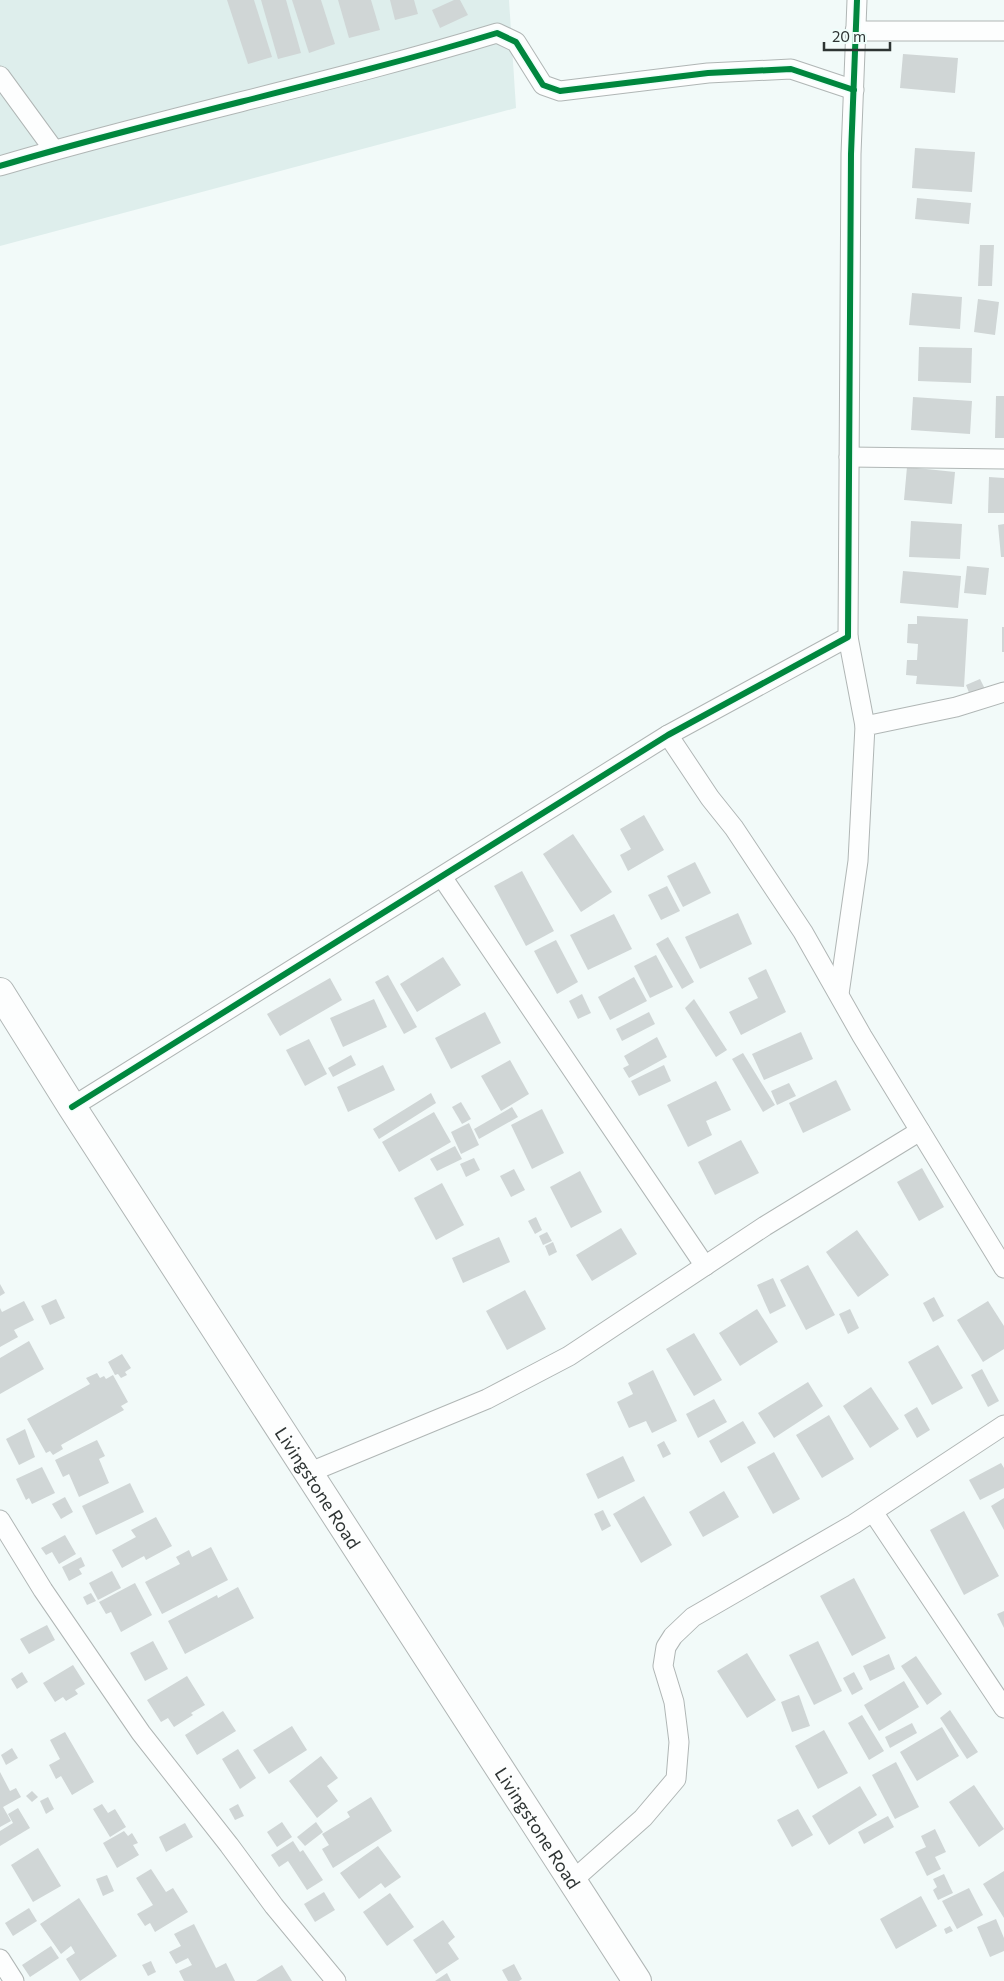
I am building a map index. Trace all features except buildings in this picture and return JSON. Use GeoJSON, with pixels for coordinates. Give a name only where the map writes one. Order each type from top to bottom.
{"type":"FeatureCollection","features":[{"type":"Feature","properties":{"kind":"highway","name":"Livingstone Road"},"geometry":{"type":"LineString","coordinates":[[0,992],[72,1107],[636,1981]]}},
{"type":"Feature","properties":{"kind":"street"},"geometry":{"type":"LineString","coordinates":[[839,994],[858,861],[865,726],[848,637],[851,154],[857,0]]}},
{"type":"Feature","properties":{"kind":"street"},"geometry":{"type":"LineString","coordinates":[[855,32],[1004,31]]}},
{"type":"Feature","properties":{"kind":"street"},"geometry":{"type":"LineString","coordinates":[[0,166],[54,150],[425,55],[497,33],[516,42],[543,85],[560,91],[708,73],[791,69],[854,90]]}},
{"type":"Feature","properties":{"kind":"street"},"geometry":{"type":"LineString","coordinates":[[0,76],[54,150]]}},
{"type":"Feature","properties":{"kind":"street"},"geometry":{"type":"LineString","coordinates":[[849,457],[1004,459]]}},
{"type":"Feature","properties":{"kind":"street"},"geometry":{"type":"LineString","coordinates":[[72,1107],[668,735],[848,637]]}},
{"type":"Feature","properties":{"kind":"street"},"geometry":{"type":"LineString","coordinates":[[865,726],[956,707],[1004,692]]}},
{"type":"Feature","properties":{"kind":"street"},"geometry":{"type":"LineString","coordinates":[[668,735],[710,798],[734,828],[803,932],[862,1036],[1004,1268]]}},
{"type":"Feature","properties":{"kind":"street"},"geometry":{"type":"LineString","coordinates":[[442,877],[705,1266]]}},
{"type":"Feature","properties":{"kind":"street"},"geometry":{"type":"LineString","coordinates":[[308,1473],[487,1399],[569,1356],[765,1226],[920,1131]]}},
{"type":"Feature","properties":{"kind":"street"},"geometry":{"type":"LineString","coordinates":[[572,1881],[643,1818],[676,1779],[679,1742],[674,1702],[663,1666],[666,1647],[673,1636],[693,1616],[873,1512],[1004,1425]]}},
{"type":"Feature","properties":{"kind":"street"},"geometry":{"type":"LineString","coordinates":[[873,1512],[1004,1708]]}},
{"type":"Feature","properties":{"kind":"street"},"geometry":{"type":"LineString","coordinates":[[0,1520],[43,1590],[141,1733],[229,1845],[274,1906],[336,1981]]}},
{"type":"Feature","properties":{"kind":"street"},"geometry":{"type":"LineString","coordinates":[[0,1959],[14,1981]]}},
{"type":"Feature","properties":{"kind":"shaded area"},"geometry":{"type":"Polygon","coordinates":[[[0,0],[509,0],[516,108],[0,246],[0,0]]]}},
{"type":"Feature","properties":{"kind":"cycle path"},"geometry":{"type":"LineString","coordinates":[[72,1107],[668,735],[848,637],[851,154],[857,0]]}},
{"type":"Feature","properties":{"kind":"cycle path"},"geometry":{"type":"LineString","coordinates":[[0,166],[62,148],[373,68],[497,33],[516,42],[543,85],[560,91],[708,73],[791,69],[854,90]]}}]}
